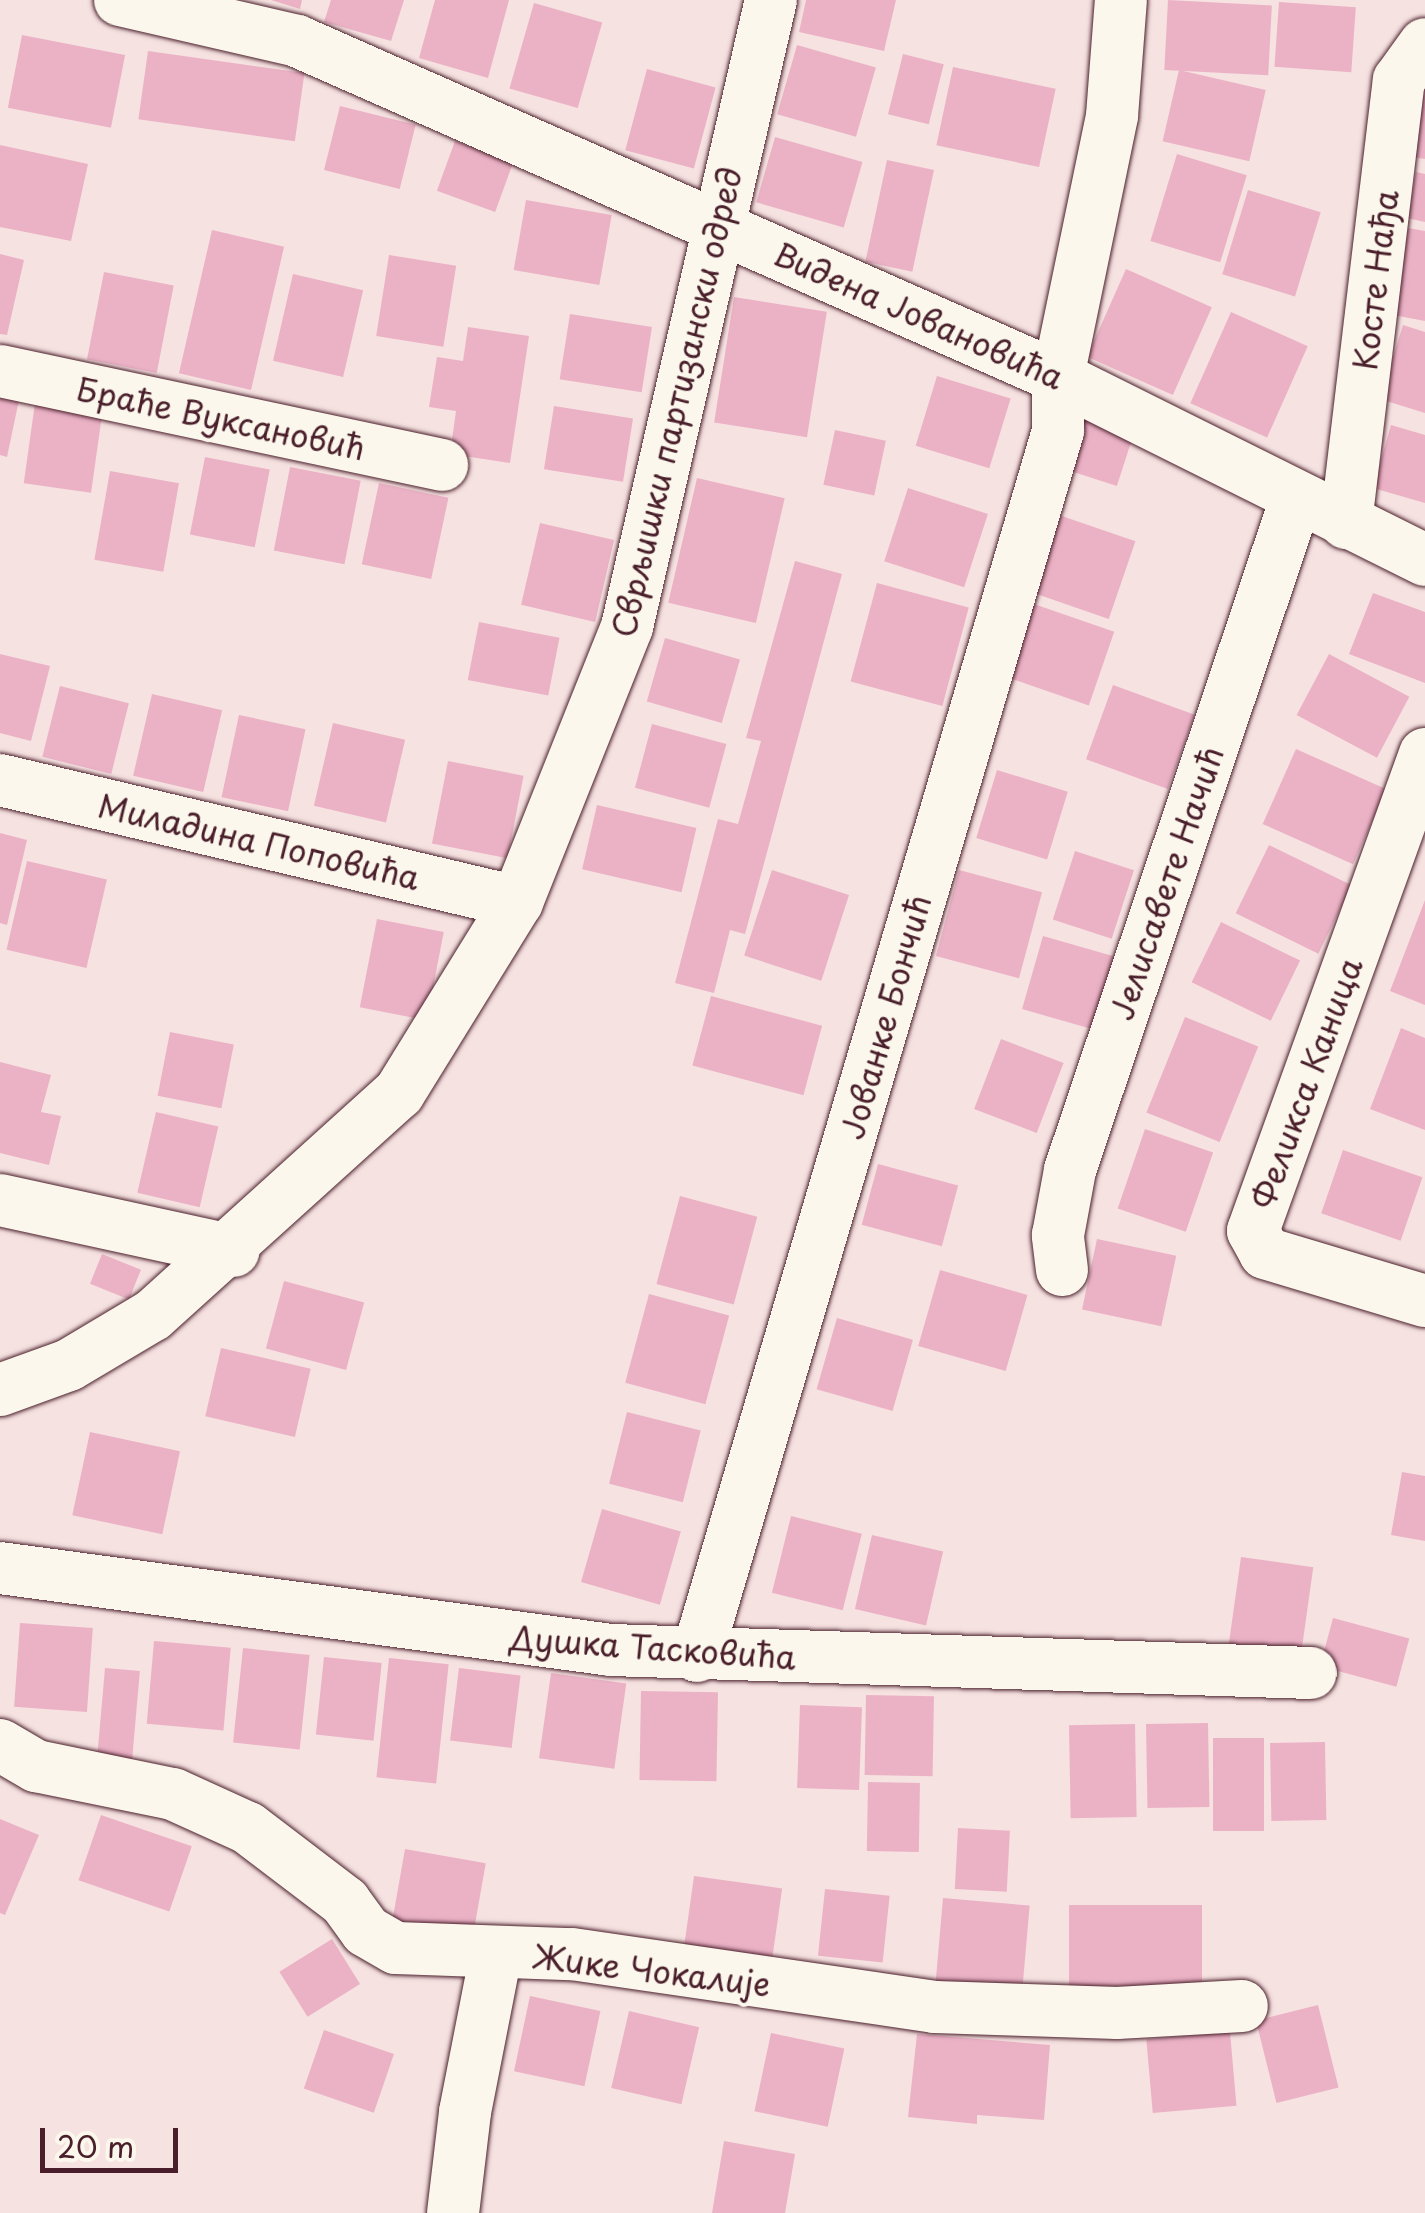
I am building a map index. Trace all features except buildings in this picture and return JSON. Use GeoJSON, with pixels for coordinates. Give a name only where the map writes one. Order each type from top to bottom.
{"type":"FeatureCollection","features":[{"type":"Feature","properties":{"kind":"street","name":"Видена Јовановића"},"geometry":{"type":"LineString","coordinates":[[120,0],[296,42],[1058,376],[1296,500],[1425,560]]}},
{"type":"Feature","properties":{"kind":"street","name":"Сврљишки партизански одред"},"geometry":{"type":"LineString","coordinates":[[0,1390],[68,1365],[153,1316],[232,1250],[399,1093],[518,902],[627,627],[771,0]]}},
{"type":"Feature","properties":{"kind":"street","name":"Јованке Бончић"},"geometry":{"type":"LineString","coordinates":[[698,1656],[1058,431],[1058,376],[1112,116],[1121,0]]}},
{"type":"Feature","properties":{"kind":"street","name":"Косте Нађа"},"geometry":{"type":"LineString","coordinates":[[1346,523],[1399,80],[1425,44]]}},
{"type":"Feature","properties":{"kind":"street","name":"Браће Вуксановић"},"geometry":{"type":"LineString","coordinates":[[0,371],[442,465]]}},
{"type":"Feature","properties":{"kind":"street","name":"Јелисавете Начић"},"geometry":{"type":"LineString","coordinates":[[1062,1270],[1058,1234],[1070,1170],[1296,500]]}},
{"type":"Feature","properties":{"kind":"street","name":"Феликса Каница"},"geometry":{"type":"LineString","coordinates":[[1425,754],[1253,1231],[1265,1253],[1425,1301]]}},
{"type":"Feature","properties":{"kind":"street","name":"Миладина Поповића"},"geometry":{"type":"LineString","coordinates":[[0,780],[518,902]]}},
{"type":"Feature","properties":{"kind":"street"},"geometry":{"type":"LineString","coordinates":[[0,1200],[232,1250]]}},
{"type":"Feature","properties":{"kind":"street","name":"Душка Тасковића"},"geometry":{"type":"LineString","coordinates":[[0,1568],[698,1656],[1311,1673]]}},
{"type":"Feature","properties":{"kind":"street","name":"Жике Чокалије"},"geometry":{"type":"LineString","coordinates":[[0,1745],[36,1766],[173,1794],[248,1828],[344,1902],[366,1932],[396,1948],[572,1954],[936,2007],[1117,2013],[1242,2006]]}},
{"type":"Feature","properties":{"kind":"street"},"geometry":{"type":"LineString","coordinates":[[454,2213],[465,2112],[496,1954]]}}]}
